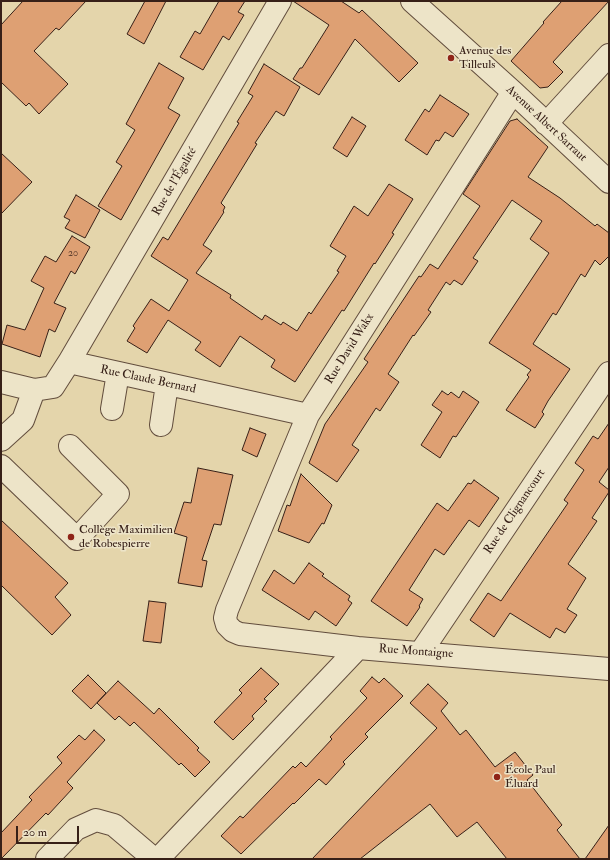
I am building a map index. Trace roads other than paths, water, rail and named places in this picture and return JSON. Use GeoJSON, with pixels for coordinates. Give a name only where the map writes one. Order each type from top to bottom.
{"type":"FeatureCollection","features":[{"type":"Feature","properties":{"kind":"street","name":"Rue de l'Égalité"},"geometry":{"type":"LineString","coordinates":[[69,362],[280,1]]}},
{"type":"Feature","properties":{"kind":"street","name":"Avenue Albert Sarraut"},"geometry":{"type":"LineString","coordinates":[[412,1],[513,92],[609,182]]}},
{"type":"Feature","properties":{"kind":"street"},"geometry":{"type":"LineString","coordinates":[[546,124],[609,55]]}},
{"type":"Feature","properties":{"kind":"street","name":"Rue David Wakx"},"geometry":{"type":"LineString","coordinates":[[227,625],[225,618],[227,610],[308,415],[513,92]]}},
{"type":"Feature","properties":{"kind":"street","name":"Rue Claude Bernard"},"geometry":{"type":"LineString","coordinates":[[69,362],[308,415]]}},
{"type":"Feature","properties":{"kind":"street"},"geometry":{"type":"LineString","coordinates":[[1,382],[34,390],[53,387],[69,362]]}},
{"type":"Feature","properties":{"kind":"street"},"geometry":{"type":"LineString","coordinates":[[112,410],[118,373]]}},
{"type":"Feature","properties":{"kind":"street","name":"Rue de Clignancourt"},"geometry":{"type":"LineString","coordinates":[[420,652],[609,373]]}},
{"type":"Feature","properties":{"kind":"street"},"geometry":{"type":"LineString","coordinates":[[161,424],[167,384]]}},
{"type":"Feature","properties":{"kind":"street"},"geometry":{"type":"LineString","coordinates":[[1,440],[23,420],[34,390]]}},
{"type":"Feature","properties":{"kind":"street"},"geometry":{"type":"LineString","coordinates":[[1,466],[77,539],[118,494],[70,446]]}},
{"type":"Feature","properties":{"kind":"street","name":"Rue Montaigne"},"geometry":{"type":"LineString","coordinates":[[227,625],[233,632],[240,634],[358,648],[609,669]]}},
{"type":"Feature","properties":{"kind":"street"},"geometry":{"type":"LineString","coordinates":[[158,859],[358,648]]}},
{"type":"Feature","properties":{"kind":"street"},"geometry":{"type":"LineString","coordinates":[[47,859],[76,829],[96,820],[114,825],[154,859]]}},
{"type":"Feature","properties":{"kind":"place","name":"Avenue des Tilleuls"},"geometry":{"type":"Point","coordinates":[451,58]}},
{"type":"Feature","properties":{"kind":"place","name":"Collège Maximilien de Robespierre"},"geometry":{"type":"Point","coordinates":[71,537]}},
{"type":"Feature","properties":{"kind":"place","name":"École Paul Éluard"},"geometry":{"type":"Point","coordinates":[497,777]}}]}
